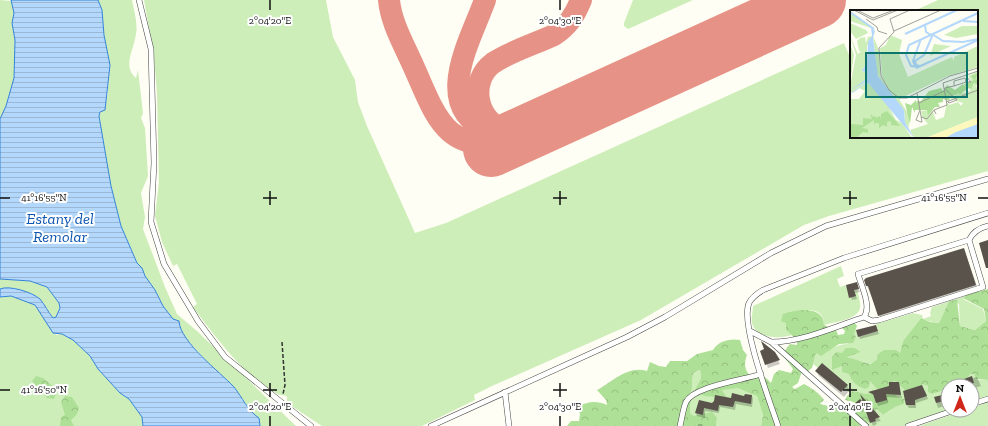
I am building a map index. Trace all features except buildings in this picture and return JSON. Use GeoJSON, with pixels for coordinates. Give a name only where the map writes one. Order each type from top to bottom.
{"type":"FeatureCollection","features":[{"type":"Feature","properties":{"kind":"lane"},"geometry":{"type":"LineString","coordinates":[[139,0],[151,49],[154,163],[151,222],[164,264],[214,344],[225,357],[311,426]]}},
{"type":"Feature","properties":{"kind":"lane"},"geometry":{"type":"LineString","coordinates":[[431,426],[628,337],[665,317],[771,253],[826,226],[988,179]]}},
{"type":"Feature","properties":{"kind":"lane"},"geometry":{"type":"LineString","coordinates":[[778,426],[761,374],[750,331],[748,318],[750,302],[762,290],[844,258],[988,213]]}},
{"type":"Feature","properties":{"kind":"lane"},"geometry":{"type":"LineString","coordinates":[[864,318],[867,314],[867,307],[858,274],[969,240],[981,227],[988,226]]}},
{"type":"Feature","properties":{"kind":"lane"},"geometry":{"type":"LineString","coordinates":[[969,240],[983,287],[988,290]]}},
{"type":"Feature","properties":{"kind":"lane"},"geometry":{"type":"LineString","coordinates":[[771,342],[782,342],[802,337],[864,318],[872,321],[879,320],[983,287]]}},
{"type":"Feature","properties":{"kind":"lane"},"geometry":{"type":"LineString","coordinates":[[750,331],[771,342],[866,426]]}},
{"type":"Feature","properties":{"kind":"lane"},"geometry":{"type":"LineString","coordinates":[[680,426],[686,401],[693,394],[712,386],[761,374]]}},
{"type":"Feature","properties":{"kind":"lane"},"geometry":{"type":"LineString","coordinates":[[505,392],[509,426]]}},
{"type":"Feature","properties":{"kind":"lane"},"geometry":{"type":"LineString","coordinates":[[908,426],[940,415]]}},
{"type":"Feature","properties":{"kind":"path"},"geometry":{"type":"LineString","coordinates":[[282,342],[285,385],[282,404]]}},
{"type":"Feature","properties":{"kind":"green space"},"geometry":{"type":"Polygon","coordinates":[[[0,0],[12,1],[14,13],[12,23],[15,40],[14,79],[6,106],[0,119],[0,0]]]}},
{"type":"Feature","properties":{"kind":"green space"},"geometry":{"type":"Polygon","coordinates":[[[98,0],[132,0],[136,17],[136,30],[129,63],[132,73],[136,78],[138,70],[143,113],[141,118],[145,128],[148,176],[141,193],[145,217],[143,229],[177,314],[197,331],[296,426],[260,426],[259,418],[254,415],[234,387],[211,366],[189,342],[163,306],[155,290],[145,276],[142,268],[137,263],[121,226],[111,186],[99,116],[107,99],[110,65],[104,35],[102,10],[98,0]]]}},
{"type":"Feature","properties":{"kind":"green space"},"geometry":{"type":"Polygon","coordinates":[[[144,0],[326,0],[333,37],[355,80],[358,102],[367,126],[415,233],[446,223],[844,43],[850,58],[850,138],[978,138],[978,10],[916,10],[938,0],[988,0],[988,171],[829,216],[804,225],[641,320],[492,386],[474,395],[475,400],[422,426],[322,426],[287,403],[287,396],[276,393],[249,374],[222,345],[193,307],[197,304],[177,264],[173,266],[162,242],[155,216],[159,182],[157,94],[154,57],[144,0]]]}},
{"type":"Feature","properties":{"kind":"green space"},"geometry":{"type":"Polygon","coordinates":[[[633,0],[693,0],[628,29],[624,26],[624,23],[633,0]]]}},
{"type":"Feature","properties":{"kind":"green space"},"geometry":{"type":"Polygon","coordinates":[[[841,266],[844,276],[837,279],[840,287],[846,285],[856,296],[854,290],[857,289],[860,308],[855,315],[845,320],[824,325],[823,318],[816,311],[805,310],[789,312],[786,330],[792,335],[781,337],[763,335],[754,328],[752,323],[753,306],[841,266]]]}},
{"type":"Feature","properties":{"kind":"green space"},"geometry":{"type":"Polygon","coordinates":[[[0,279],[30,281],[47,287],[59,303],[60,308],[56,317],[53,318],[40,299],[32,294],[9,288],[0,289],[0,279]]]}},
{"type":"Feature","properties":{"kind":"green space"},"geometry":{"type":"Polygon","coordinates":[[[988,289],[988,380],[976,378],[974,374],[970,374],[968,378],[940,378],[940,392],[932,394],[928,392],[928,386],[923,384],[916,391],[918,402],[895,381],[893,382],[893,392],[898,397],[905,399],[904,404],[895,407],[883,415],[877,409],[870,421],[860,426],[761,426],[763,415],[757,396],[738,388],[722,390],[727,398],[705,396],[694,392],[701,378],[700,370],[693,373],[690,413],[694,416],[712,412],[717,418],[716,426],[567,426],[571,421],[579,421],[580,414],[577,407],[592,402],[599,402],[607,405],[606,400],[597,390],[620,375],[633,370],[647,371],[650,362],[666,367],[670,361],[687,361],[697,354],[713,350],[721,342],[732,339],[740,340],[743,350],[747,355],[745,366],[750,376],[762,376],[771,383],[774,374],[779,370],[791,373],[793,369],[782,354],[790,344],[797,345],[797,340],[786,330],[786,323],[781,321],[783,314],[802,310],[814,311],[819,314],[823,319],[824,325],[836,330],[838,335],[844,334],[845,331],[841,327],[853,321],[857,326],[854,334],[856,337],[853,343],[839,344],[821,356],[816,353],[812,368],[808,371],[802,371],[798,383],[792,387],[795,389],[804,384],[810,387],[824,400],[820,404],[838,406],[856,403],[845,400],[853,391],[866,394],[880,392],[870,381],[869,387],[865,389],[857,385],[849,374],[842,372],[842,366],[832,370],[832,357],[836,352],[842,353],[846,348],[855,348],[861,352],[847,357],[871,364],[877,359],[878,354],[884,350],[896,350],[900,353],[903,341],[921,318],[930,322],[939,323],[949,301],[957,300],[960,326],[975,330],[986,321],[984,309],[963,298],[968,294],[988,289]]]}},
{"type":"Feature","properties":{"kind":"green space"},"geometry":{"type":"Polygon","coordinates":[[[11,296],[35,305],[56,335],[62,334],[73,340],[90,356],[98,369],[120,393],[129,399],[142,417],[143,426],[0,426],[0,297],[11,296]]]}},
{"type":"Feature","properties":{"kind":"green space"},"geometry":{"type":"Polygon","coordinates":[[[966,296],[963,299],[983,309],[986,321],[975,330],[960,326],[959,304],[950,301],[966,296]]]}},
{"type":"Feature","properties":{"kind":"green space"},"geometry":{"type":"Polygon","coordinates":[[[949,302],[939,323],[923,319],[931,316],[930,313],[932,307],[949,302]]]}},
{"type":"Feature","properties":{"kind":"green space"},"geometry":{"type":"Polygon","coordinates":[[[913,313],[922,315],[923,319],[921,318],[903,341],[900,354],[877,359],[871,364],[846,356],[861,352],[855,348],[846,348],[842,366],[870,380],[878,389],[873,394],[853,391],[850,393],[813,364],[816,353],[840,345],[848,344],[856,329],[858,337],[878,331],[876,324],[913,313]]]}},
{"type":"Feature","properties":{"kind":"green space"},"geometry":{"type":"Polygon","coordinates":[[[700,370],[701,378],[695,392],[726,398],[721,390],[739,386],[757,396],[763,415],[761,426],[716,426],[717,418],[694,416],[690,413],[693,373],[700,370]]]}},
{"type":"Feature","properties":{"kind":"green space"},"geometry":{"type":"Polygon","coordinates":[[[969,374],[974,374],[976,378],[967,378],[969,374]]]}},
{"type":"Feature","properties":{"kind":"green space"},"geometry":{"type":"Polygon","coordinates":[[[36,376],[43,378],[55,388],[56,394],[54,399],[47,398],[32,381],[36,376]]]}},
{"type":"Feature","properties":{"kind":"green space"},"geometry":{"type":"Polygon","coordinates":[[[895,380],[918,401],[916,391],[923,383],[928,386],[932,394],[940,392],[940,413],[904,426],[869,426],[866,423],[877,409],[883,415],[895,407],[904,404],[905,399],[898,397],[893,392],[893,382],[895,380]]]}},
{"type":"Feature","properties":{"kind":"green space"},"geometry":{"type":"Polygon","coordinates":[[[980,380],[988,380],[988,397],[980,400],[980,380]]]}},
{"type":"Feature","properties":{"kind":"green space"},"geometry":{"type":"Polygon","coordinates":[[[65,396],[72,397],[79,408],[77,414],[71,420],[74,426],[60,426],[61,417],[65,415],[61,402],[65,396]]]}},
{"type":"Feature","properties":{"kind":"green space"},"geometry":{"type":"Polygon","coordinates":[[[988,402],[988,426],[919,426],[942,418],[980,418],[980,405],[988,402]]]}},
{"type":"Feature","properties":{"kind":"water","name":"Estany del Remolar"},"geometry":{"type":"Polygon","coordinates":[[[11,0],[98,0],[102,10],[104,35],[110,65],[105,110],[100,112],[99,116],[111,186],[121,226],[137,263],[142,268],[145,276],[155,290],[163,306],[173,319],[179,321],[181,329],[193,347],[234,387],[248,408],[259,418],[260,426],[143,426],[142,417],[129,399],[120,393],[98,369],[90,356],[73,340],[62,334],[53,333],[35,305],[11,296],[0,297],[0,289],[4,288],[26,292],[40,299],[53,318],[56,317],[60,308],[59,303],[47,287],[30,281],[0,279],[0,119],[6,106],[14,78],[15,40],[12,23],[14,13],[11,0]]]}},
{"type":"Feature","properties":{"kind":"taxiway"},"geometry":{"type":"LineString","coordinates":[[389,0],[392,16],[401,40],[428,99],[445,127],[456,136],[470,142],[488,144],[511,140]]}},
{"type":"Feature","properties":{"kind":"taxiway"},"geometry":{"type":"LineString","coordinates":[[485,0],[464,54],[458,90],[462,107],[473,121],[491,132]]}},
{"type":"Feature","properties":{"kind":"taxiway"},"geometry":{"type":"LineString","coordinates":[[529,132],[505,130],[493,124],[481,108],[479,98],[481,79],[486,70],[493,63],[515,51],[559,32],[570,20],[581,0]]}},
{"type":"Feature","properties":{"kind":"runway"},"geometry":{"type":"LineString","coordinates":[[491,149],[818,0]]}}]}
